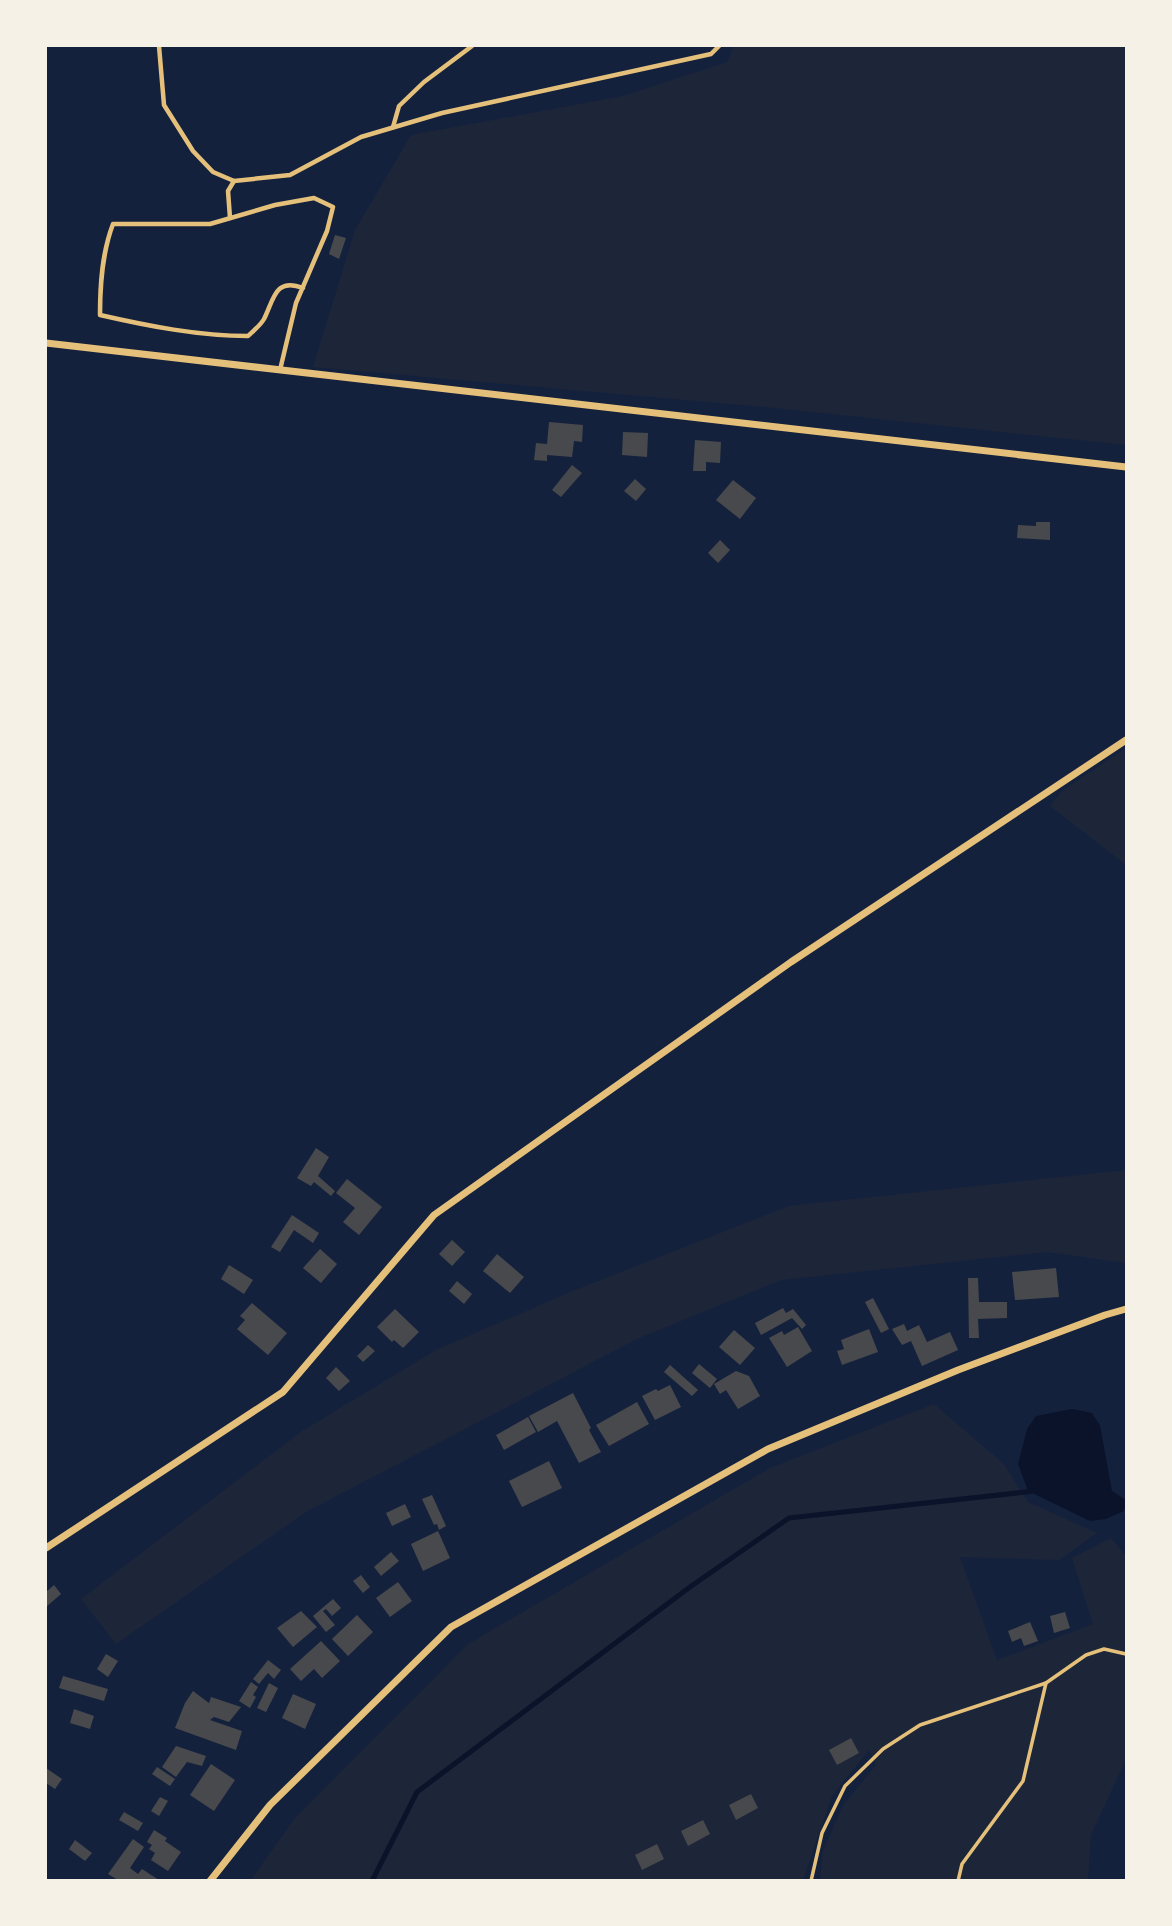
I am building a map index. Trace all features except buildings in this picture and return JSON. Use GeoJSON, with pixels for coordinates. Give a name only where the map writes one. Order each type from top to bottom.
{"type":"FeatureCollection","features":[{"type":"Feature","properties":{"kind":"street"},"geometry":{"type":"LineString","coordinates":[[46,344],[1126,467]]}},
{"type":"Feature","properties":{"kind":"street"},"geometry":{"type":"LineString","coordinates":[[46,1548],[283,1392],[435,1215],[791,962],[1126,740]]}},
{"type":"Feature","properties":{"kind":"street"},"geometry":{"type":"LineString","coordinates":[[210,1881],[270,1805],[452,1627],[768,1449],[958,1370],[1126,1309]]}},
{"type":"Feature","properties":{"kind":"lane"},"geometry":{"type":"LineString","coordinates":[[159,46],[164,105],[193,151],[213,172],[234,181],[290,175],[361,137],[442,113],[711,54],[719,46]]}},
{"type":"Feature","properties":{"kind":"lane"},"geometry":{"type":"LineString","coordinates":[[393,128],[399,106],[424,82],[472,46]]}},
{"type":"Feature","properties":{"kind":"lane"},"geometry":{"type":"LineString","coordinates":[[230,218],[228,191],[234,181]]}},
{"type":"Feature","properties":{"kind":"lane"},"geometry":{"type":"LineString","coordinates":[[280,371],[296,303],[303,288],[327,231],[333,207],[314,198],[275,205],[210,224],[113,224],[106,244],[100,288],[100,315],[135,323],[212,334],[248,336],[262,322],[276,292],[284,285],[292,284],[303,288]]}},
{"type":"Feature","properties":{"kind":"path"},"geometry":{"type":"LineString","coordinates":[[811,1881],[822,1833],[845,1786],[883,1749],[919,1725],[1046,1683],[1086,1655],[1104,1649],[1126,1654]]}},
{"type":"Feature","properties":{"kind":"path"},"geometry":{"type":"LineString","coordinates":[[958,1881],[962,1864],[1023,1781],[1046,1683]]}},
{"type":"Feature","properties":{"kind":"shaded area"},"geometry":{"type":"Polygon","coordinates":[[[734,46],[1126,46],[1126,445],[765,407],[313,367],[355,230],[411,135],[623,96],[727,62],[734,46]]]}},
{"type":"Feature","properties":{"kind":"shaded area"},"geometry":{"type":"Polygon","coordinates":[[[1126,748],[1126,865],[1050,806],[1062,791],[1126,748]]]}},
{"type":"Feature","properties":{"kind":"shaded area"},"geometry":{"type":"Polygon","coordinates":[[[1126,1170],[1126,1263],[1047,1252],[781,1280],[637,1339],[306,1512],[116,1644],[81,1599],[302,1431],[436,1350],[575,1290],[789,1206],[1126,1170]]]}},
{"type":"Feature","properties":{"kind":"shaded area"},"geometry":{"type":"Polygon","coordinates":[[[934,1404],[1004,1464],[1028,1502],[1097,1533],[1059,1560],[960,1557],[997,1660],[1093,1624],[1072,1558],[1111,1538],[1126,1556],[1126,1759],[1091,1835],[1088,1880],[820,1880],[823,1850],[844,1804],[876,1765],[869,1750],[832,1796],[803,1880],[250,1881],[295,1818],[468,1644],[770,1468],[934,1404]]]}},
{"type":"Feature","properties":{"kind":"shaded area"},"geometry":{"type":"Polygon","coordinates":[[[1072,1409],[1092,1413],[1100,1425],[1112,1491],[1126,1500],[1124,1511],[1106,1519],[1090,1521],[1028,1491],[1018,1464],[1027,1429],[1036,1416],[1072,1409]]]}},
{"type":"Feature","properties":{"kind":"waterway"},"geometry":{"type":"LineString","coordinates":[[372,1881],[417,1792],[690,1587],[789,1518],[1035,1491]]}}]}
